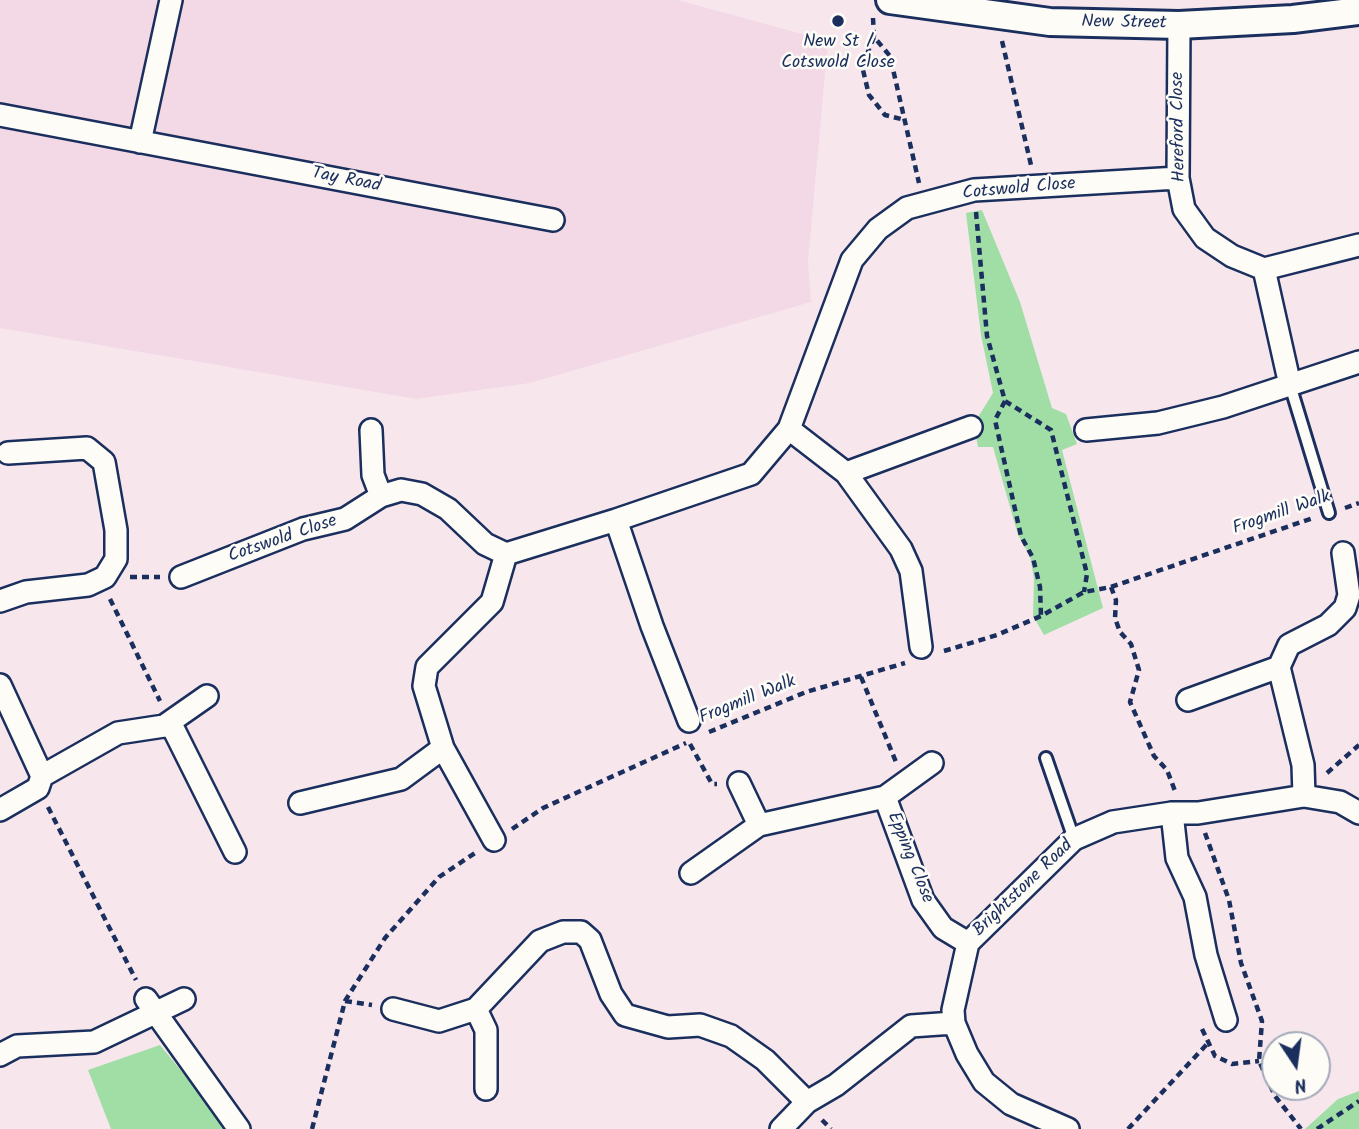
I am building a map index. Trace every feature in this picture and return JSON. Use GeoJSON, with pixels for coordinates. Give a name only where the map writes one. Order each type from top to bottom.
{"type":"FeatureCollection","features":[{"type":"Feature","properties":{"kind":"street"},"geometry":{"type":"LineString","coordinates":[[140,142],[171,0]]}},
{"type":"Feature","properties":{"kind":"street","name":"New Street"},"geometry":{"type":"LineString","coordinates":[[881,6],[1050,22],[1179,25],[1293,19],[1359,10]]}},
{"type":"Feature","properties":{"kind":"street","name":"Hereford Close"},"geometry":{"type":"LineString","coordinates":[[1179,25],[1178,178],[1184,209],[1205,238],[1233,256],[1264,269]]}},
{"type":"Feature","properties":{"kind":"street","name":"Tay Road"},"geometry":{"type":"LineString","coordinates":[[0,115],[553,220]]}},
{"type":"Feature","properties":{"kind":"street","name":"Cotswold Close"},"geometry":{"type":"LineString","coordinates":[[181,577],[303,529],[345,519],[381,496],[401,491],[422,494],[447,509],[485,544],[506,554],[617,520],[751,474],[789,429],[852,261],[878,229],[907,208],[974,190],[1178,178]]}},
{"type":"Feature","properties":{"kind":"street"},"geometry":{"type":"LineString","coordinates":[[1290,384],[1264,269],[1359,245]]}},
{"type":"Feature","properties":{"kind":"street"},"geometry":{"type":"LineString","coordinates":[[1086,430],[1158,423],[1223,407],[1359,362]]}},
{"type":"Feature","properties":{"kind":"street"},"geometry":{"type":"LineString","coordinates":[[846,473],[971,427]]}},
{"type":"Feature","properties":{"kind":"street"},"geometry":{"type":"LineString","coordinates":[[789,429],[846,473],[901,549],[911,571],[922,654]]}},
{"type":"Feature","properties":{"kind":"street"},"geometry":{"type":"LineString","coordinates":[[371,430],[373,475],[381,496]]}},
{"type":"Feature","properties":{"kind":"street"},"geometry":{"type":"LineString","coordinates":[[0,601],[26,592],[88,584],[105,577],[116,559],[116,530],[104,462],[88,448],[8,453]]}},
{"type":"Feature","properties":{"kind":"street"},"geometry":{"type":"LineString","coordinates":[[617,520],[652,626],[694,734]]}},
{"type":"Feature","properties":{"kind":"street"},"geometry":{"type":"LineString","coordinates":[[1304,796],[1303,765],[1279,667],[1289,645],[1328,625],[1345,608],[1349,595],[1343,553]]}},
{"type":"Feature","properties":{"kind":"street"},"geometry":{"type":"LineString","coordinates":[[494,840],[443,748],[424,685],[427,667],[492,602],[506,554]]}},
{"type":"Feature","properties":{"kind":"street"},"geometry":{"type":"LineString","coordinates":[[1188,700],[1279,667]]}},
{"type":"Feature","properties":{"kind":"street"},"geometry":{"type":"LineString","coordinates":[[0,685],[40,782]]}},
{"type":"Feature","properties":{"kind":"street"},"geometry":{"type":"LineString","coordinates":[[0,810],[118,733],[164,726],[207,696]]}},
{"type":"Feature","properties":{"kind":"street"},"geometry":{"type":"LineString","coordinates":[[170,722],[235,852]]}},
{"type":"Feature","properties":{"kind":"street"},"geometry":{"type":"LineString","coordinates":[[300,803],[401,779],[443,748]]}},
{"type":"Feature","properties":{"kind":"street","name":"Epping Close"},"geometry":{"type":"LineString","coordinates":[[691,873],[759,825],[885,797],[932,763]]}},
{"type":"Feature","properties":{"kind":"street"},"geometry":{"type":"LineString","coordinates":[[739,783],[759,825]]}},
{"type":"Feature","properties":{"kind":"street","name":"Brightstone Road"},"geometry":{"type":"LineString","coordinates":[[954,1023],[953,1010],[968,943],[1074,839],[1113,822],[1172,813],[1198,813],[1304,796],[1340,803],[1359,813]]}},
{"type":"Feature","properties":{"kind":"street","name":"Epping Close"},"geometry":{"type":"LineString","coordinates":[[885,797],[923,901],[943,928],[968,943]]}},
{"type":"Feature","properties":{"kind":"street"},"geometry":{"type":"LineString","coordinates":[[1172,813],[1177,858],[1195,897],[1206,955],[1226,1020]]}},
{"type":"Feature","properties":{"kind":"street"},"geometry":{"type":"LineString","coordinates":[[393,1009],[439,1021],[477,1009],[540,941],[563,932],[581,932],[590,940],[611,994],[625,1015],[668,1027],[700,1025],[731,1036],[765,1060],[807,1102]]}},
{"type":"Feature","properties":{"kind":"street"},"geometry":{"type":"LineString","coordinates":[[0,1055],[17,1046],[94,1042],[150,1007],[184,999]]}},
{"type":"Feature","properties":{"kind":"street"},"geometry":{"type":"LineString","coordinates":[[150,1007],[239,1129]]}},
{"type":"Feature","properties":{"kind":"street"},"geometry":{"type":"LineString","coordinates":[[477,1009],[486,1030],[486,1089]]}},
{"type":"Feature","properties":{"kind":"street"},"geometry":{"type":"LineString","coordinates":[[781,1129],[807,1102],[836,1085],[911,1026],[954,1023],[984,1082],[1011,1104],[1068,1129]]}},
{"type":"Feature","properties":{"kind":"lane"},"geometry":{"type":"LineString","coordinates":[[1290,384],[1329,513]]}},
{"type":"Feature","properties":{"kind":"lane"},"geometry":{"type":"LineString","coordinates":[[1046,758],[1074,839]]}},
{"type":"Feature","properties":{"kind":"path"},"geometry":{"type":"LineString","coordinates":[[881,6],[874,37],[862,66],[869,94],[885,115],[905,120]]}},
{"type":"Feature","properties":{"kind":"path"},"geometry":{"type":"LineString","coordinates":[[996,15],[1036,186]]}},
{"type":"Feature","properties":{"kind":"path"},"geometry":{"type":"LineString","coordinates":[[874,37],[890,56],[923,204]]}},
{"type":"Feature","properties":{"kind":"path"},"geometry":{"type":"LineString","coordinates":[[974,190],[988,336],[1004,401],[995,420],[1021,536],[1033,558],[1040,587],[1041,616]]}},
{"type":"Feature","properties":{"kind":"path"},"geometry":{"type":"LineString","coordinates":[[1004,401],[1051,429],[1087,574],[1084,592]]}},
{"type":"Feature","properties":{"kind":"path","name":"Frogmill Walk"},"geometry":{"type":"LineString","coordinates":[[312,1129],[345,1000],[385,938],[439,877],[543,808],[694,734],[806,692],[861,677],[922,654],[997,635],[1041,616],[1084,592],[1111,587],[1359,503]]}},
{"type":"Feature","properties":{"kind":"path"},"geometry":{"type":"LineString","coordinates":[[170,722],[110,599],[105,577],[181,577]]}},
{"type":"Feature","properties":{"kind":"path"},"geometry":{"type":"LineString","coordinates":[[1111,587],[1116,600],[1115,618],[1120,632],[1131,644],[1139,670],[1130,702],[1154,757],[1167,770],[1178,798],[1198,813],[1229,900],[1241,963],[1262,1021],[1259,1061],[1275,1096],[1301,1129]]}},
{"type":"Feature","properties":{"kind":"path"},"geometry":{"type":"LineString","coordinates":[[861,677],[904,782]]}},
{"type":"Feature","properties":{"kind":"path"},"geometry":{"type":"LineString","coordinates":[[694,734],[712,784],[739,783]]}},
{"type":"Feature","properties":{"kind":"path"},"geometry":{"type":"LineString","coordinates":[[1304,796],[1359,744]]}},
{"type":"Feature","properties":{"kind":"path"},"geometry":{"type":"LineString","coordinates":[[40,782],[150,1007]]}},
{"type":"Feature","properties":{"kind":"path"},"geometry":{"type":"LineString","coordinates":[[1128,1129],[1208,1043]]}},
{"type":"Feature","properties":{"kind":"path"},"geometry":{"type":"LineString","coordinates":[[1317,1129],[1359,1101]]}},
{"type":"Feature","properties":{"kind":"shaded area"},"geometry":{"type":"Polygon","coordinates":[[[0,0],[678,0],[828,41],[808,262],[811,302],[530,383],[416,399],[0,328],[0,0]]]}},
{"type":"Feature","properties":{"kind":"green space"},"geometry":{"type":"Polygon","coordinates":[[[982,210],[1020,302],[1052,408],[1066,414],[1077,444],[1062,450],[1103,608],[1044,635],[1033,616],[1034,579],[1030,556],[1018,535],[993,447],[978,447],[976,436],[975,422],[993,393],[981,335],[966,213],[982,210]]]}},
{"type":"Feature","properties":{"kind":"green space"},"geometry":{"type":"Polygon","coordinates":[[[160,1045],[229,1129],[111,1129],[88,1070],[160,1045]]]}},
{"type":"Feature","properties":{"kind":"green space"},"geometry":{"type":"Polygon","coordinates":[[[1359,1091],[1359,1129],[1305,1129],[1338,1099],[1359,1091]]]}},
{"type":"Feature","properties":{"kind":"place","name":"New St / Cotswold Close"},"geometry":{"type":"Point","coordinates":[838,21]}}]}
